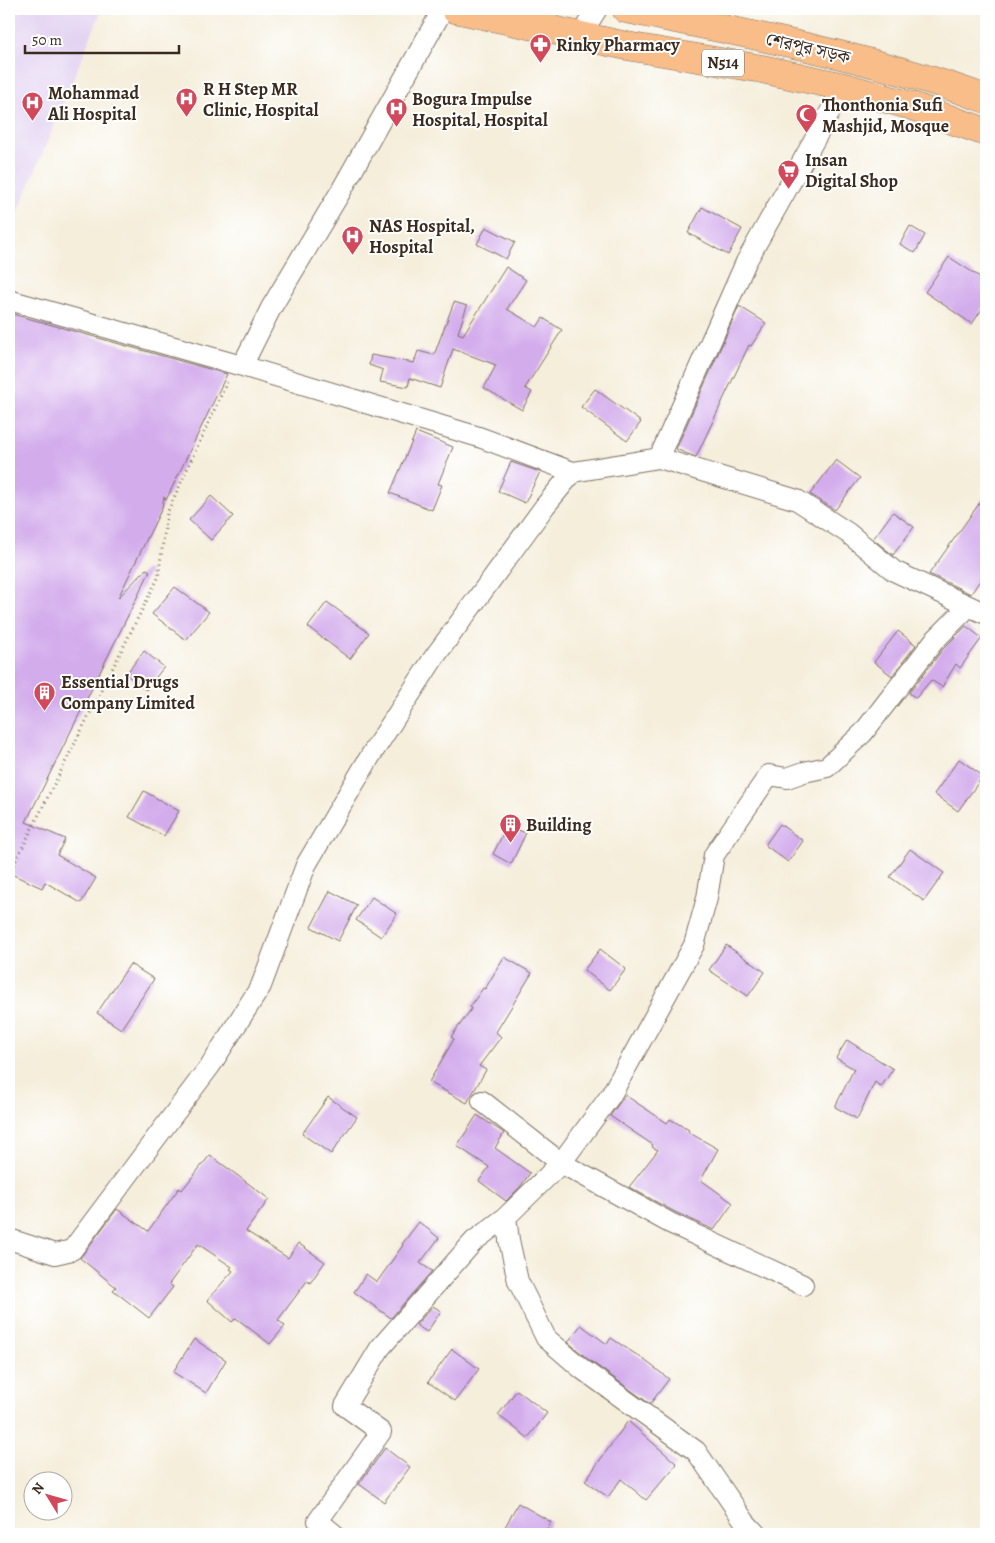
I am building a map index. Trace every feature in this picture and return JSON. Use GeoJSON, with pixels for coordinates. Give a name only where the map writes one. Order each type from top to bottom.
{"type":"FeatureCollection","features":[{"type":"Feature","properties":{"kind":"highway","name":"শেরপুর সড়ক"},"geometry":{"type":"LineString","coordinates":[[454,9],[627,46],[785,74],[844,87],[912,106],[986,132]]}},
{"type":"Feature","properties":{"kind":"highway","name":"শেরপুর সড়ক"},"geometry":{"type":"LineString","coordinates":[[626,9],[830,52],[955,88],[986,100]]}},
{"type":"Feature","properties":{"kind":"street"},"geometry":{"type":"LineString","coordinates":[[239,365],[341,191],[443,9]]}},
{"type":"Feature","properties":{"kind":"street"},"geometry":{"type":"LineString","coordinates":[[580,36],[597,9]]}},
{"type":"Feature","properties":{"kind":"street"},"geometry":{"type":"LineString","coordinates":[[658,458],[746,262],[844,87]]}},
{"type":"Feature","properties":{"kind":"street"},"geometry":{"type":"LineString","coordinates":[[9,300],[239,365],[479,437],[573,472],[658,458],[797,500],[848,533],[894,572],[977,610],[934,641],[863,734],[827,767],[787,778],[769,775],[714,855],[707,898],[694,945],[611,1095],[561,1163],[506,1217],[474,1241],[380,1348],[345,1406],[381,1432],[318,1521],[334,1534]]}},
{"type":"Feature","properties":{"kind":"street"},"geometry":{"type":"LineString","coordinates":[[9,1239],[55,1254],[72,1250],[210,1066],[261,986],[306,865],[371,755],[433,659],[545,506],[573,472]]}},
{"type":"Feature","properties":{"kind":"street"},"geometry":{"type":"LineString","coordinates":[[482,1102],[561,1163],[670,1223],[803,1285]]}},
{"type":"Feature","properties":{"kind":"street"},"geometry":{"type":"LineString","coordinates":[[506,1217],[518,1281],[546,1338],[582,1369],[696,1451],[745,1522],[756,1534]]}},
{"type":"Feature","properties":{"kind":"path"},"geometry":{"type":"LineString","coordinates":[[9,874],[158,578],[167,513],[239,365]]}},
{"type":"Feature","properties":{"kind":"shaded area","name":"Mohammad Ali Hospital"},"geometry":{"type":"Polygon","coordinates":[[[9,9],[102,9],[9,234],[9,9]]]}},
{"type":"Feature","properties":{"kind":"building"},"geometry":{"type":"Polygon","coordinates":[[[702,207],[742,229],[728,255],[688,233],[702,207]]]}},
{"type":"Feature","properties":{"kind":"building"},"geometry":{"type":"Polygon","coordinates":[[[910,226],[925,235],[915,253],[900,244],[910,226]]]}},
{"type":"Feature","properties":{"kind":"building"},"geometry":{"type":"Polygon","coordinates":[[[486,227],[515,242],[506,259],[477,244],[486,227]]]}},
{"type":"Feature","properties":{"kind":"building"},"geometry":{"type":"Polygon","coordinates":[[[949,257],[986,281],[986,303],[972,324],[925,292],[949,257]]]}},
{"type":"Feature","properties":{"kind":"building"},"geometry":{"type":"Polygon","coordinates":[[[506,267],[526,280],[507,309],[537,327],[543,318],[562,330],[525,388],[532,392],[522,410],[484,388],[496,365],[453,349],[440,388],[410,378],[408,387],[380,382],[383,370],[369,365],[371,355],[414,363],[418,351],[434,355],[454,302],[467,306],[458,333],[463,335],[506,267]]]}},
{"type":"Feature","properties":{"kind":"building"},"geometry":{"type":"Polygon","coordinates":[[[739,306],[766,323],[751,346],[749,345],[696,457],[676,449],[739,306]]]}},
{"type":"Feature","properties":{"kind":"building","name":"Essential Drugs Company Limited"},"geometry":{"type":"Polygon","coordinates":[[[9,313],[227,374],[166,500],[164,497],[162,508],[118,598],[146,569],[150,571],[26,822],[65,839],[57,855],[96,878],[81,903],[45,882],[42,888],[9,873],[9,313]]]}},
{"type":"Feature","properties":{"kind":"building"},"geometry":{"type":"Polygon","coordinates":[[[595,389],[641,422],[627,441],[581,407],[595,389]]]}},
{"type":"Feature","properties":{"kind":"building"},"geometry":{"type":"Polygon","coordinates":[[[416,432],[453,447],[438,484],[442,485],[432,510],[390,493],[416,432]]]}},
{"type":"Feature","properties":{"kind":"building"},"geometry":{"type":"Polygon","coordinates":[[[836,460],[860,478],[835,510],[810,494],[836,460]]]}},
{"type":"Feature","properties":{"kind":"building"},"geometry":{"type":"Polygon","coordinates":[[[511,462],[540,472],[525,503],[498,491],[511,462]]]}},
{"type":"Feature","properties":{"kind":"building"},"geometry":{"type":"Polygon","coordinates":[[[986,494],[986,571],[971,594],[929,574],[986,494]]]}},
{"type":"Feature","properties":{"kind":"building"},"geometry":{"type":"Polygon","coordinates":[[[211,496],[233,516],[211,540],[189,520],[211,496]]]}},
{"type":"Feature","properties":{"kind":"building"},"geometry":{"type":"Polygon","coordinates":[[[893,512],[914,527],[893,555],[873,539],[893,512]]]}},
{"type":"Feature","properties":{"kind":"building"},"geometry":{"type":"Polygon","coordinates":[[[175,587],[209,612],[186,640],[152,614],[175,587]]]}},
{"type":"Feature","properties":{"kind":"building"},"geometry":{"type":"Polygon","coordinates":[[[327,602],[369,633],[350,659],[308,627],[327,602]]]}},
{"type":"Feature","properties":{"kind":"building"},"geometry":{"type":"Polygon","coordinates":[[[966,626],[982,638],[960,668],[956,664],[942,687],[931,680],[916,698],[909,693],[943,649],[966,626]]]}},
{"type":"Feature","properties":{"kind":"building"},"geometry":{"type":"Polygon","coordinates":[[[898,631],[916,645],[892,676],[874,662],[898,631]]]}},
{"type":"Feature","properties":{"kind":"building"},"geometry":{"type":"Polygon","coordinates":[[[144,651],[164,667],[146,690],[126,674],[144,651]]]}},
{"type":"Feature","properties":{"kind":"building"},"geometry":{"type":"Polygon","coordinates":[[[959,759],[983,776],[958,811],[934,794],[959,759]]]}},
{"type":"Feature","properties":{"kind":"building"},"geometry":{"type":"Polygon","coordinates":[[[144,791],[179,811],[164,836],[129,817],[144,791]]]}},
{"type":"Feature","properties":{"kind":"building"},"geometry":{"type":"Polygon","coordinates":[[[780,824],[803,841],[788,862],[765,845],[780,824]]]}},
{"type":"Feature","properties":{"kind":"building","name":"Building"},"geometry":{"type":"Polygon","coordinates":[[[507,826],[526,833],[511,864],[493,854],[507,826]]]}},
{"type":"Feature","properties":{"kind":"building"},"geometry":{"type":"Polygon","coordinates":[[[910,849],[944,873],[924,901],[890,877],[910,849]]]}},
{"type":"Feature","properties":{"kind":"building"},"geometry":{"type":"Polygon","coordinates":[[[330,891],[357,905],[338,941],[311,927],[330,891]]]}},
{"type":"Feature","properties":{"kind":"building"},"geometry":{"type":"Polygon","coordinates":[[[372,897],[397,914],[381,937],[356,920],[372,897]]]}},
{"type":"Feature","properties":{"kind":"building"},"geometry":{"type":"Polygon","coordinates":[[[726,945],[765,972],[748,996],[709,970],[726,945]]]}},
{"type":"Feature","properties":{"kind":"building"},"geometry":{"type":"Polygon","coordinates":[[[600,949],[626,969],[610,990],[584,970],[600,949]]]}},
{"type":"Feature","properties":{"kind":"building"},"geometry":{"type":"Polygon","coordinates":[[[504,957],[532,973],[496,1032],[501,1037],[479,1066],[486,1070],[467,1103],[429,1082],[454,1039],[451,1037],[472,1008],[470,1007],[483,988],[485,989],[504,957]]]}},
{"type":"Feature","properties":{"kind":"building"},"geometry":{"type":"Polygon","coordinates":[[[130,964],[154,979],[121,1029],[97,1013],[130,964]]]}},
{"type":"Feature","properties":{"kind":"building"},"geometry":{"type":"Polygon","coordinates":[[[847,1040],[893,1069],[881,1087],[875,1082],[857,1119],[835,1107],[854,1069],[836,1058],[847,1040]]]}},
{"type":"Feature","properties":{"kind":"building"},"geometry":{"type":"Polygon","coordinates":[[[625,1095],[667,1123],[670,1119],[718,1149],[701,1180],[733,1203],[714,1230],[675,1212],[629,1187],[658,1150],[610,1116],[625,1095]]]}},
{"type":"Feature","properties":{"kind":"building"},"geometry":{"type":"Polygon","coordinates":[[[328,1097],[357,1117],[331,1154],[302,1134],[328,1097]]]}},
{"type":"Feature","properties":{"kind":"building"},"geometry":{"type":"Polygon","coordinates":[[[477,1115],[504,1133],[495,1148],[530,1173],[520,1187],[506,1201],[479,1181],[489,1167],[457,1146],[477,1115]]]}},
{"type":"Feature","properties":{"kind":"building"},"geometry":{"type":"Polygon","coordinates":[[[210,1155],[269,1199],[246,1231],[288,1258],[298,1243],[325,1262],[310,1283],[307,1281],[278,1320],[285,1326],[270,1344],[236,1318],[232,1322],[207,1300],[233,1271],[230,1269],[232,1267],[198,1244],[169,1284],[173,1287],[149,1318],[113,1290],[116,1287],[80,1258],[117,1209],[148,1231],[179,1188],[182,1190],[210,1155]]]}},
{"type":"Feature","properties":{"kind":"building"},"geometry":{"type":"Polygon","coordinates":[[[419,1222],[439,1238],[420,1263],[432,1271],[391,1318],[354,1292],[366,1274],[377,1282],[419,1222]]]}},
{"type":"Feature","properties":{"kind":"building"},"geometry":{"type":"Polygon","coordinates":[[[433,1306],[441,1311],[427,1332],[416,1325],[433,1306]]]}},
{"type":"Feature","properties":{"kind":"building"},"geometry":{"type":"Polygon","coordinates":[[[581,1325],[607,1344],[611,1338],[669,1379],[650,1404],[589,1360],[568,1342],[581,1325]]]}},
{"type":"Feature","properties":{"kind":"building"},"geometry":{"type":"Polygon","coordinates":[[[194,1339],[226,1360],[206,1393],[173,1372],[194,1339]]]}},
{"type":"Feature","properties":{"kind":"building"},"geometry":{"type":"Polygon","coordinates":[[[452,1349],[479,1369],[455,1401],[428,1382],[452,1349]]]}},
{"type":"Feature","properties":{"kind":"building"},"geometry":{"type":"Polygon","coordinates":[[[517,1390],[547,1413],[528,1438],[498,1415],[517,1390]]]}},
{"type":"Feature","properties":{"kind":"building"},"geometry":{"type":"Polygon","coordinates":[[[628,1421],[677,1464],[646,1500],[621,1479],[608,1497],[585,1481],[628,1421]]]}},
{"type":"Feature","properties":{"kind":"building"},"geometry":{"type":"Polygon","coordinates":[[[385,1448],[410,1467],[384,1502],[359,1484],[385,1448]]]}},
{"type":"Feature","properties":{"kind":"building"},"geometry":{"type":"Polygon","coordinates":[[[518,1503],[551,1522],[544,1534],[517,1534],[505,1527],[518,1503]]]}},
{"type":"Feature","properties":{"kind":"place","name":"Rinky Pharmacy"},"geometry":{"type":"Point","coordinates":[540,64]}},
{"type":"Feature","properties":{"kind":"place","name":"R H Step MR Clinic, Hospital"},"geometry":{"type":"Point","coordinates":[187,118]}},
{"type":"Feature","properties":{"kind":"place","name":"Mohammad Ali Hospital"},"geometry":{"type":"Point","coordinates":[32,122]}},
{"type":"Feature","properties":{"kind":"place","name":"Bogura Impulse Hospital, Hospital"},"geometry":{"type":"Point","coordinates":[396,128]}},
{"type":"Feature","properties":{"kind":"place","name":"Thonthonia Sufi Mashjid, Mosque"},"geometry":{"type":"Point","coordinates":[806,134]}},
{"type":"Feature","properties":{"kind":"place","name":"Insan Digital Shop"},"geometry":{"type":"Point","coordinates":[789,189]}},
{"type":"Feature","properties":{"kind":"place","name":"NAS Hospital, Hospital"},"geometry":{"type":"Point","coordinates":[353,255]}},
{"type":"Feature","properties":{"kind":"place","name":"Essential Drugs Company Limited"},"geometry":{"type":"Point","coordinates":[45,711]}},
{"type":"Feature","properties":{"kind":"place","name":"Building"},"geometry":{"type":"Point","coordinates":[510,844]}}]}
